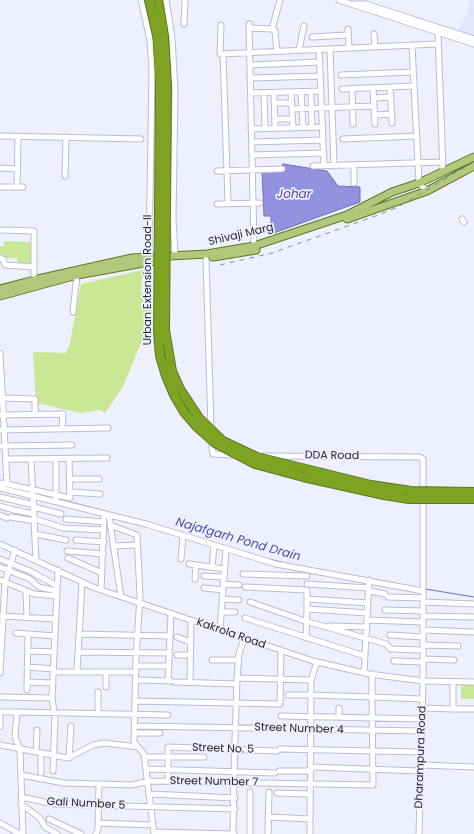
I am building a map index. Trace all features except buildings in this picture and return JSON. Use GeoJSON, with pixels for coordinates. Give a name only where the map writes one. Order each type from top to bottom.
{"type":"FeatureCollection","features":[{"type":"Feature","properties":{"kind":"highway","name":"Urban Extension Road-II"},"geometry":{"type":"LineString","coordinates":[[149,0],[157,35],[164,84],[158,332],[160,356],[174,395],[184,412],[196,426],[215,443],[255,464],[303,477],[409,499],[474,499]]}},
{"type":"Feature","properties":{"kind":"highway","name":"Urban Extension Road-II"},"geometry":{"type":"LineString","coordinates":[[158,0],[164,35],[165,330],[172,371],[180,389],[199,418],[223,441],[257,457],[371,485],[411,491],[474,492]]}},
{"type":"Feature","properties":{"kind":"main road","name":"Shivaji Marg"},"geometry":{"type":"LineString","coordinates":[[0,296],[34,283],[103,264],[149,256],[207,254],[254,246],[347,215],[392,192],[419,183],[474,157]]}},
{"type":"Feature","properties":{"kind":"main road","name":"Shivaji Marg"},"geometry":{"type":"LineString","coordinates":[[0,289],[149,261],[206,259],[253,251],[427,191],[474,166]]}},
{"type":"Feature","properties":{"kind":"street"},"geometry":{"type":"LineString","coordinates":[[141,0],[150,40],[152,71],[149,256]]}},
{"type":"Feature","properties":{"kind":"street"},"geometry":{"type":"LineString","coordinates":[[166,0],[172,37],[175,91],[173,218],[175,256]]}},
{"type":"Feature","properties":{"kind":"street"},"geometry":{"type":"LineString","coordinates":[[184,24],[185,0]]}},
{"type":"Feature","properties":{"kind":"street"},"geometry":{"type":"LineString","coordinates":[[272,29],[280,0]]}},
{"type":"Feature","properties":{"kind":"street"},"geometry":{"type":"LineString","coordinates":[[339,0],[346,4],[474,44]]}},
{"type":"Feature","properties":{"kind":"street"},"geometry":{"type":"LineString","coordinates":[[346,4],[366,4],[474,39]]}},
{"type":"Feature","properties":{"kind":"street"},"geometry":{"type":"LineString","coordinates":[[221,25],[220,54],[223,54],[228,203]]}},
{"type":"Feature","properties":{"kind":"street"},"geometry":{"type":"LineString","coordinates":[[254,246],[249,26],[272,29],[275,31],[277,51]]}},
{"type":"Feature","properties":{"kind":"street"},"geometry":{"type":"LineString","coordinates":[[299,50],[304,26]]}},
{"type":"Feature","properties":{"kind":"street"},"geometry":{"type":"LineString","coordinates":[[312,36],[348,32],[349,48]]}},
{"type":"Feature","properties":{"kind":"street"},"geometry":{"type":"LineString","coordinates":[[438,33],[443,172]]}},
{"type":"Feature","properties":{"kind":"street"},"geometry":{"type":"LineString","coordinates":[[374,34],[375,47]]}},
{"type":"Feature","properties":{"kind":"street"},"geometry":{"type":"LineString","coordinates":[[223,54],[438,44]]}},
{"type":"Feature","properties":{"kind":"street"},"geometry":{"type":"LineString","coordinates":[[412,46],[419,183],[427,191]]}},
{"type":"Feature","properties":{"kind":"street"},"geometry":{"type":"LineString","coordinates":[[330,49],[334,166]]}},
{"type":"Feature","properties":{"kind":"street"},"geometry":{"type":"LineString","coordinates":[[319,50],[324,166]]}},
{"type":"Feature","properties":{"kind":"street"},"geometry":{"type":"LineString","coordinates":[[250,65],[320,62]]}},
{"type":"Feature","properties":{"kind":"street"},"geometry":{"type":"LineString","coordinates":[[341,75],[413,72]]}},
{"type":"Feature","properties":{"kind":"street"},"geometry":{"type":"LineString","coordinates":[[250,78],[320,76]]}},
{"type":"Feature","properties":{"kind":"street"},"geometry":{"type":"LineString","coordinates":[[342,89],[414,86]]}},
{"type":"Feature","properties":{"kind":"street"},"geometry":{"type":"LineString","coordinates":[[390,87],[392,123]]}},
{"type":"Feature","properties":{"kind":"street"},"geometry":{"type":"LineString","coordinates":[[352,88],[354,124]]}},
{"type":"Feature","properties":{"kind":"street"},"geometry":{"type":"LineString","coordinates":[[373,88],[375,124]]}},
{"type":"Feature","properties":{"kind":"street"},"geometry":{"type":"LineString","coordinates":[[251,93],[321,91]]}},
{"type":"Feature","properties":{"kind":"street"},"geometry":{"type":"LineString","coordinates":[[291,92],[293,128]]}},
{"type":"Feature","properties":{"kind":"street"},"geometry":{"type":"LineString","coordinates":[[301,92],[303,128]]}},
{"type":"Feature","properties":{"kind":"street"},"geometry":{"type":"LineString","coordinates":[[311,92],[312,127]]}},
{"type":"Feature","properties":{"kind":"street"},"geometry":{"type":"LineString","coordinates":[[264,93],[265,128]]}},
{"type":"Feature","properties":{"kind":"street"},"geometry":{"type":"LineString","coordinates":[[274,93],[275,128]]}},
{"type":"Feature","properties":{"kind":"street"},"geometry":{"type":"LineString","coordinates":[[374,98],[391,97]]}},
{"type":"Feature","properties":{"kind":"street"},"geometry":{"type":"LineString","coordinates":[[274,103],[292,103]]}},
{"type":"Feature","properties":{"kind":"street"},"geometry":{"type":"LineString","coordinates":[[292,109],[374,106]]}},
{"type":"Feature","properties":{"kind":"street"},"geometry":{"type":"LineString","coordinates":[[374,115],[392,114]]}},
{"type":"Feature","properties":{"kind":"street"},"geometry":{"type":"LineString","coordinates":[[275,119],[292,119]]}},
{"type":"Feature","properties":{"kind":"street"},"geometry":{"type":"LineString","coordinates":[[252,129],[322,127]]}},
{"type":"Feature","properties":{"kind":"street"},"geometry":{"type":"LineString","coordinates":[[0,136],[141,139]]}},
{"type":"Feature","properties":{"kind":"street"},"geometry":{"type":"LineString","coordinates":[[17,187],[18,136]]}},
{"type":"Feature","properties":{"kind":"street"},"geometry":{"type":"LineString","coordinates":[[343,139],[417,136]]}},
{"type":"Feature","properties":{"kind":"street"},"geometry":{"type":"LineString","coordinates":[[65,176],[66,137]]}},
{"type":"Feature","properties":{"kind":"street"},"geometry":{"type":"LineString","coordinates":[[252,142],[323,140]]}},
{"type":"Feature","properties":{"kind":"street"},"geometry":{"type":"LineString","coordinates":[[252,156],[324,153]]}},
{"type":"Feature","properties":{"kind":"street"},"geometry":{"type":"LineString","coordinates":[[313,166],[443,162]]}},
{"type":"Feature","properties":{"kind":"street"},"geometry":{"type":"LineString","coordinates":[[354,165],[354,183]]}},
{"type":"Feature","properties":{"kind":"street"},"geometry":{"type":"LineString","coordinates":[[0,168],[17,169]]}},
{"type":"Feature","properties":{"kind":"street"},"geometry":{"type":"LineString","coordinates":[[217,171],[282,169]]}},
{"type":"Feature","properties":{"kind":"street"},"geometry":{"type":"LineString","coordinates":[[0,186],[23,187]]}},
{"type":"Feature","properties":{"kind":"street"},"geometry":{"type":"LineString","coordinates":[[217,204],[260,203]]}},
{"type":"Feature","properties":{"kind":"street"},"geometry":{"type":"LineString","coordinates":[[0,230],[33,230],[34,283]]}},
{"type":"Feature","properties":{"kind":"street"},"geometry":{"type":"LineString","coordinates":[[0,258],[3,259],[5,264],[34,267]]}},
{"type":"Feature","properties":{"kind":"street","name":"DDA Road"},"geometry":{"type":"LineString","coordinates":[[206,259],[212,452],[216,455],[422,458],[423,681]]}},
{"type":"Feature","properties":{"kind":"street"},"geometry":{"type":"LineString","coordinates":[[74,312],[77,274]]}},
{"type":"Feature","properties":{"kind":"street"},"geometry":{"type":"LineString","coordinates":[[0,353],[2,430],[7,484]]}},
{"type":"Feature","properties":{"kind":"street"},"geometry":{"type":"LineString","coordinates":[[1,401],[35,399],[35,414]]}},
{"type":"Feature","properties":{"kind":"street"},"geometry":{"type":"LineString","coordinates":[[2,415],[64,414],[62,429]]}},
{"type":"Feature","properties":{"kind":"street"},"geometry":{"type":"LineString","coordinates":[[2,430],[108,428]]}},
{"type":"Feature","properties":{"kind":"street"},"geometry":{"type":"LineString","coordinates":[[3,446],[72,445]]}},
{"type":"Feature","properties":{"kind":"street"},"geometry":{"type":"LineString","coordinates":[[4,457],[32,459],[107,458]]}},
{"type":"Feature","properties":{"kind":"street"},"geometry":{"type":"LineString","coordinates":[[32,459],[36,560]]}},
{"type":"Feature","properties":{"kind":"street"},"geometry":{"type":"LineString","coordinates":[[56,459],[56,498]]}},
{"type":"Feature","properties":{"kind":"street"},"geometry":{"type":"LineString","coordinates":[[56,498],[70,498],[69,459]]}},
{"type":"Feature","properties":{"kind":"street"},"geometry":{"type":"LineString","coordinates":[[0,466],[6,466]]}},
{"type":"Feature","properties":{"kind":"street"},"geometry":{"type":"LineString","coordinates":[[69,478],[99,479]]}},
{"type":"Feature","properties":{"kind":"street"},"geometry":{"type":"LineString","coordinates":[[0,483],[33,493]]}},
{"type":"Feature","properties":{"kind":"street"},"geometry":{"type":"LineString","coordinates":[[0,488],[56,498],[276,564],[423,589]]}},
{"type":"Feature","properties":{"kind":"street"},"geometry":{"type":"LineString","coordinates":[[70,492],[100,494]]}},
{"type":"Feature","properties":{"kind":"street"},"geometry":{"type":"LineString","coordinates":[[0,497],[61,514]]}},
{"type":"Feature","properties":{"kind":"street"},"geometry":{"type":"LineString","coordinates":[[0,506],[63,528],[104,530]]}},
{"type":"Feature","properties":{"kind":"street"},"geometry":{"type":"LineString","coordinates":[[101,590],[104,522],[106,514]]}},
{"type":"Feature","properties":{"kind":"street"},"geometry":{"type":"LineString","coordinates":[[106,514],[110,525],[121,597]]}},
{"type":"Feature","properties":{"kind":"street"},"geometry":{"type":"LineString","coordinates":[[0,515],[9,517],[35,518]]}},
{"type":"Feature","properties":{"kind":"street"},"geometry":{"type":"LineString","coordinates":[[66,518],[104,522]]}},
{"type":"Feature","properties":{"kind":"street"},"geometry":{"type":"LineString","coordinates":[[110,525],[136,534],[139,603],[136,653],[136,714],[134,742],[144,757],[152,807],[154,833],[234,834],[234,771],[237,678],[238,660],[244,638]]}},
{"type":"Feature","properties":{"kind":"street"},"geometry":{"type":"LineString","coordinates":[[35,534],[66,540]]}},
{"type":"Feature","properties":{"kind":"street"},"geometry":{"type":"LineString","coordinates":[[181,559],[183,536]]}},
{"type":"Feature","properties":{"kind":"street"},"geometry":{"type":"LineString","coordinates":[[76,540],[104,542]]}},
{"type":"Feature","properties":{"kind":"street","name":"Kakrola Road"},"geometry":{"type":"LineString","coordinates":[[0,544],[101,590],[317,662],[372,674],[423,681],[474,682]]}},
{"type":"Feature","properties":{"kind":"street"},"geometry":{"type":"LineString","coordinates":[[113,546],[137,545]]}},
{"type":"Feature","properties":{"kind":"street"},"geometry":{"type":"LineString","coordinates":[[212,567],[214,546]]}},
{"type":"Feature","properties":{"kind":"street"},"geometry":{"type":"LineString","coordinates":[[0,674],[2,581],[9,570],[15,550]]}},
{"type":"Feature","properties":{"kind":"street"},"geometry":{"type":"LineString","coordinates":[[220,630],[226,550]]}},
{"type":"Feature","properties":{"kind":"street"},"geometry":{"type":"LineString","coordinates":[[67,551],[103,554]]}},
{"type":"Feature","properties":{"kind":"street"},"geometry":{"type":"LineString","coordinates":[[68,558],[102,573]]}},
{"type":"Feature","properties":{"kind":"street"},"geometry":{"type":"LineString","coordinates":[[0,559],[30,570],[57,591]]}},
{"type":"Feature","properties":{"kind":"street"},"geometry":{"type":"LineString","coordinates":[[189,564],[224,569]]}},
{"type":"Feature","properties":{"kind":"street"},"geometry":{"type":"LineString","coordinates":[[195,579],[196,565]]}},
{"type":"Feature","properties":{"kind":"street"},"geometry":{"type":"LineString","coordinates":[[0,567],[30,579],[40,587],[57,591]]}},
{"type":"Feature","properties":{"kind":"street"},"geometry":{"type":"LineString","coordinates":[[52,771],[55,718],[53,713],[52,698],[58,570]]}},
{"type":"Feature","properties":{"kind":"street"},"geometry":{"type":"LineString","coordinates":[[306,638],[307,570]]}},
{"type":"Feature","properties":{"kind":"street"},"geometry":{"type":"LineString","coordinates":[[243,574],[307,576]]}},
{"type":"Feature","properties":{"kind":"street"},"geometry":{"type":"LineString","coordinates":[[204,576],[223,577]]}},
{"type":"Feature","properties":{"kind":"street"},"geometry":{"type":"LineString","coordinates":[[364,672],[369,580]]}},
{"type":"Feature","properties":{"kind":"street"},"geometry":{"type":"LineString","coordinates":[[2,581],[35,594],[57,591]]}},
{"type":"Feature","properties":{"kind":"street"},"geometry":{"type":"LineString","coordinates":[[77,672],[82,582]]}},
{"type":"Feature","properties":{"kind":"street"},"geometry":{"type":"LineString","coordinates":[[307,584],[369,589],[387,595],[423,600],[474,604]]}},
{"type":"Feature","properties":{"kind":"street"},"geometry":{"type":"LineString","coordinates":[[204,588],[239,585]]}},
{"type":"Feature","properties":{"kind":"street"},"geometry":{"type":"LineString","coordinates":[[245,587],[307,590]]}},
{"type":"Feature","properties":{"kind":"street"},"geometry":{"type":"LineString","coordinates":[[26,591],[27,617]]}},
{"type":"Feature","properties":{"kind":"street"},"geometry":{"type":"LineString","coordinates":[[222,599],[239,600]]}},
{"type":"Feature","properties":{"kind":"street"},"geometry":{"type":"LineString","coordinates":[[307,599],[368,603]]}},
{"type":"Feature","properties":{"kind":"street"},"geometry":{"type":"LineString","coordinates":[[250,602],[307,622],[366,640],[386,644],[391,649],[458,646]]}},
{"type":"Feature","properties":{"kind":"street"},"geometry":{"type":"LineString","coordinates":[[307,609],[368,613]]}},
{"type":"Feature","properties":{"kind":"street"},"geometry":{"type":"LineString","coordinates":[[385,610],[474,616]]}},
{"type":"Feature","properties":{"kind":"street"},"geometry":{"type":"LineString","coordinates":[[221,612],[235,612]]}},
{"type":"Feature","properties":{"kind":"street"},"geometry":{"type":"LineString","coordinates":[[171,614],[169,666],[172,681]]}},
{"type":"Feature","properties":{"kind":"street"},"geometry":{"type":"LineString","coordinates":[[2,616],[56,619]]}},
{"type":"Feature","properties":{"kind":"street"},"geometry":{"type":"LineString","coordinates":[[245,618],[365,656]]}},
{"type":"Feature","properties":{"kind":"street"},"geometry":{"type":"LineString","coordinates":[[190,682],[191,620]]}},
{"type":"Feature","properties":{"kind":"street"},"geometry":{"type":"LineString","coordinates":[[367,620],[423,622]]}},
{"type":"Feature","properties":{"kind":"street"},"geometry":{"type":"LineString","coordinates":[[320,626],[367,627]]}},
{"type":"Feature","properties":{"kind":"street"},"geometry":{"type":"LineString","coordinates":[[423,630],[474,632]]}},
{"type":"Feature","properties":{"kind":"street"},"geometry":{"type":"LineString","coordinates":[[16,633],[55,636]]}},
{"type":"Feature","properties":{"kind":"street"},"geometry":{"type":"LineString","coordinates":[[27,690],[28,634]]}},
{"type":"Feature","properties":{"kind":"street"},"geometry":{"type":"LineString","coordinates":[[79,634],[169,636]]}},
{"type":"Feature","properties":{"kind":"street"},"geometry":{"type":"LineString","coordinates":[[390,635],[423,637]]}},
{"type":"Feature","properties":{"kind":"street"},"geometry":{"type":"LineString","coordinates":[[177,637],[190,642]]}},
{"type":"Feature","properties":{"kind":"street"},"geometry":{"type":"LineString","coordinates":[[136,701],[280,704],[281,650]]}},
{"type":"Feature","properties":{"kind":"street"},"geometry":{"type":"LineString","coordinates":[[28,651],[54,652]]}},
{"type":"Feature","properties":{"kind":"street"},"geometry":{"type":"LineString","coordinates":[[78,652],[169,653]]}},
{"type":"Feature","properties":{"kind":"street"},"geometry":{"type":"LineString","coordinates":[[177,655],[190,655]]}},
{"type":"Feature","properties":{"kind":"street"},"geometry":{"type":"LineString","coordinates":[[212,660],[238,660]]}},
{"type":"Feature","properties":{"kind":"street"},"geometry":{"type":"LineString","coordinates":[[394,661],[454,660]]}},
{"type":"Feature","properties":{"kind":"street"},"geometry":{"type":"LineString","coordinates":[[310,834],[311,750],[309,716],[311,680],[317,662]]}},
{"type":"Feature","properties":{"kind":"street"},"geometry":{"type":"LineString","coordinates":[[136,666],[169,666]]}},
{"type":"Feature","properties":{"kind":"street"},"geometry":{"type":"LineString","coordinates":[[27,667],[77,672],[136,672]]}},
{"type":"Feature","properties":{"kind":"street"},"geometry":{"type":"LineString","coordinates":[[106,672],[106,686]]}},
{"type":"Feature","properties":{"kind":"street"},"geometry":{"type":"LineString","coordinates":[[372,674],[374,769]]}},
{"type":"Feature","properties":{"kind":"street"},"geometry":{"type":"LineString","coordinates":[[237,678],[311,680]]}},
{"type":"Feature","properties":{"kind":"street"},"geometry":{"type":"LineString","coordinates":[[136,680],[237,684]]}},
{"type":"Feature","properties":{"kind":"street","name":"Dharampura Road"},"geometry":{"type":"LineString","coordinates":[[419,834],[423,681]]}},
{"type":"Feature","properties":{"kind":"street"},"geometry":{"type":"LineString","coordinates":[[27,682],[53,683]]}},
{"type":"Feature","properties":{"kind":"street"},"geometry":{"type":"LineString","coordinates":[[453,682],[453,709]]}},
{"type":"Feature","properties":{"kind":"street"},"geometry":{"type":"LineString","coordinates":[[98,692],[98,714]]}},
{"type":"Feature","properties":{"kind":"street"},"geometry":{"type":"LineString","coordinates":[[288,695],[422,699]]}},
{"type":"Feature","properties":{"kind":"street"},"geometry":{"type":"LineString","coordinates":[[0,697],[52,698]]}},
{"type":"Feature","properties":{"kind":"street"},"geometry":{"type":"LineString","coordinates":[[339,708],[339,717]]}},
{"type":"Feature","properties":{"kind":"street"},"geometry":{"type":"LineString","coordinates":[[422,708],[474,709]]}},
{"type":"Feature","properties":{"kind":"street"},"geometry":{"type":"LineString","coordinates":[[0,727],[0,712],[168,715]]}},
{"type":"Feature","properties":{"kind":"street"},"geometry":{"type":"LineString","coordinates":[[0,823],[13,832],[21,834],[20,750],[15,738],[17,712]]}},
{"type":"Feature","properties":{"kind":"street"},"geometry":{"type":"LineString","coordinates":[[281,716],[422,719]]}},
{"type":"Feature","properties":{"kind":"street"},"geometry":{"type":"LineString","coordinates":[[69,758],[71,726]]}},
{"type":"Feature","properties":{"kind":"street","name":"Street Number 4"},"geometry":{"type":"LineString","coordinates":[[135,726],[422,731]]}},
{"type":"Feature","properties":{"kind":"street"},"geometry":{"type":"LineString","coordinates":[[37,730],[40,773]]}},
{"type":"Feature","properties":{"kind":"street"},"geometry":{"type":"LineString","coordinates":[[135,733],[160,733]]}},
{"type":"Feature","properties":{"kind":"street"},"geometry":{"type":"LineString","coordinates":[[0,745],[20,750],[69,758],[93,745],[104,743],[138,748]]}},
{"type":"Feature","properties":{"kind":"street","name":"Street No. 5"},"geometry":{"type":"LineString","coordinates":[[168,757],[168,747],[235,750],[421,752]]}},
{"type":"Feature","properties":{"kind":"street"},"geometry":{"type":"LineString","coordinates":[[144,757],[204,757]]}},
{"type":"Feature","properties":{"kind":"street"},"geometry":{"type":"LineString","coordinates":[[168,757],[168,781]]}},
{"type":"Feature","properties":{"kind":"street"},"geometry":{"type":"LineString","coordinates":[[146,769],[277,772],[311,769],[474,767]]}},
{"type":"Feature","properties":{"kind":"street","name":"Street Number 7"},"geometry":{"type":"LineString","coordinates":[[21,775],[64,783],[132,785],[148,781],[373,785],[374,769]]}},
{"type":"Feature","properties":{"kind":"street"},"geometry":{"type":"LineString","coordinates":[[96,834],[98,823],[99,784]]}},
{"type":"Feature","properties":{"kind":"street"},"geometry":{"type":"LineString","coordinates":[[250,792],[250,834]]}},
{"type":"Feature","properties":{"kind":"street"},"geometry":{"type":"LineString","coordinates":[[268,834],[269,792]]}},
{"type":"Feature","properties":{"kind":"street"},"geometry":{"type":"LineString","coordinates":[[277,793],[310,794]]}},
{"type":"Feature","properties":{"kind":"street"},"geometry":{"type":"LineString","coordinates":[[150,794],[235,798]]}},
{"type":"Feature","properties":{"kind":"street","name":"Gali Number 5"},"geometry":{"type":"LineString","coordinates":[[21,797],[54,804],[235,809]]}},
{"type":"Feature","properties":{"kind":"street"},"geometry":{"type":"LineString","coordinates":[[21,804],[40,818],[45,828],[57,834]]}},
{"type":"Feature","properties":{"kind":"street"},"geometry":{"type":"LineString","coordinates":[[268,817],[310,819]]}},
{"type":"Feature","properties":{"kind":"street"},"geometry":{"type":"LineString","coordinates":[[49,819],[81,834]]}},
{"type":"Feature","properties":{"kind":"street"},"geometry":{"type":"LineString","coordinates":[[98,823],[154,824]]}},
{"type":"Feature","properties":{"kind":"shaded area"},"geometry":{"type":"Polygon","coordinates":[[[469,0],[474,0],[474,37],[457,32],[468,12],[469,0]]]}},
{"type":"Feature","properties":{"kind":"green space"},"geometry":{"type":"Polygon","coordinates":[[[4,241],[31,242],[31,263],[17,263],[17,258],[4,258],[4,255],[0,254],[0,246],[4,246],[4,241]]]}},
{"type":"Feature","properties":{"kind":"green space"},"geometry":{"type":"Polygon","coordinates":[[[143,270],[141,291],[153,305],[147,328],[123,387],[105,413],[100,410],[81,413],[36,403],[33,352],[66,353],[70,343],[81,284],[143,270]]]}},
{"type":"Feature","properties":{"kind":"green space"},"geometry":{"type":"Polygon","coordinates":[[[461,683],[474,683],[474,699],[461,699],[461,683]]]}},
{"type":"Feature","properties":{"kind":"water","name":"Johar"},"geometry":{"type":"Polygon","coordinates":[[[283,164],[327,171],[338,186],[360,187],[360,202],[271,234],[271,216],[264,216],[262,172],[278,171],[283,164]]]}},
{"type":"Feature","properties":{"kind":"waterway","name":"Najafgarh Pond Drain"},"geometry":{"type":"LineString","coordinates":[[36,493],[54,497]]}},
{"type":"Feature","properties":{"kind":"waterway","name":"Najafgarh Pond Drain"},"geometry":{"type":"LineString","coordinates":[[59,499],[139,520]]}},
{"type":"Feature","properties":{"kind":"waterway","name":"Najafgarh Pond Drain"},"geometry":{"type":"LineString","coordinates":[[261,557],[289,564]]}},
{"type":"Feature","properties":{"kind":"waterway","name":"Najafgarh Pond Drain"},"geometry":{"type":"LineString","coordinates":[[425,589],[474,597]]}},
{"type":"Feature","properties":{"kind":"railway"},"geometry":{"type":"LineString","coordinates":[[220,265],[272,253],[398,207],[474,162]]}}]}
